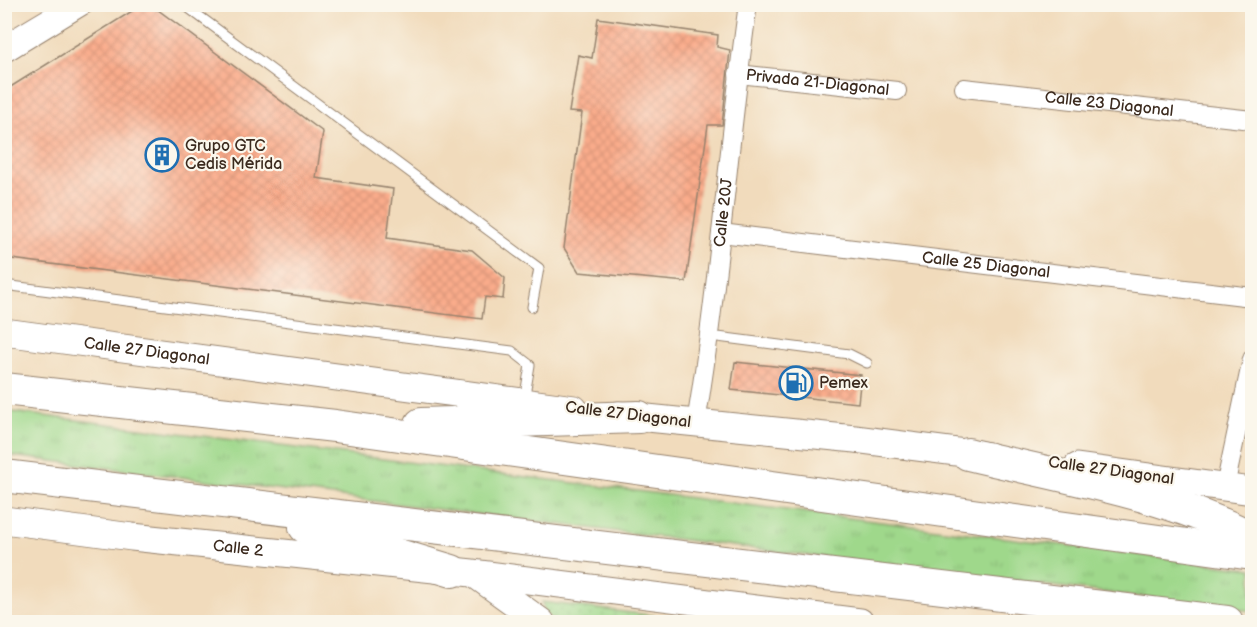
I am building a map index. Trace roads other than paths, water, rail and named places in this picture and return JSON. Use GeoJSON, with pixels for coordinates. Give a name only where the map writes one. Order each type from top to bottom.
{"type":"FeatureCollection","features":[{"type":"Feature","properties":{"kind":"highway"},"geometry":{"type":"LineString","coordinates":[[4,389],[335,426],[1252,554]]}},
{"type":"Feature","properties":{"kind":"highway"},"geometry":{"type":"LineString","coordinates":[[335,426],[639,417]]}},
{"type":"Feature","properties":{"kind":"highway"},"geometry":{"type":"LineString","coordinates":[[968,454],[1159,501],[1218,520],[1252,538]]}},
{"type":"Feature","properties":{"kind":"highway"},"geometry":{"type":"LineString","coordinates":[[4,476],[1227,622]]}},
{"type":"Feature","properties":{"kind":"highway"},"geometry":{"type":"LineString","coordinates":[[209,500],[462,572]]}},
{"type":"Feature","properties":{"kind":"main road","name":"Calle 27 Diagonal"},"geometry":{"type":"LineString","coordinates":[[4,332],[524,403],[855,439],[1252,491]]}},
{"type":"Feature","properties":{"kind":"main road","name":"Calle 2"},"geometry":{"type":"LineString","coordinates":[[4,520],[132,537],[462,572],[860,622]]}},
{"type":"Feature","properties":{"kind":"main road"},"geometry":{"type":"LineString","coordinates":[[462,572],[541,622]]}},
{"type":"Feature","properties":{"kind":"street"},"geometry":{"type":"LineString","coordinates":[[4,44],[71,4]]}},
{"type":"Feature","properties":{"kind":"street","name":"Calle 20J"},"geometry":{"type":"LineString","coordinates":[[696,423],[710,336],[738,74],[748,4]]}},
{"type":"Feature","properties":{"kind":"street","name":"Privada 21-Diagonal"},"geometry":{"type":"LineString","coordinates":[[738,74],[897,91]]}},
{"type":"Feature","properties":{"kind":"street","name":"Calle 23 Diagonal"},"geometry":{"type":"LineString","coordinates":[[964,88],[1252,120]]}},
{"type":"Feature","properties":{"kind":"street","name":"Calle 25 Diagonal"},"geometry":{"type":"LineString","coordinates":[[721,233],[1252,297]]}},
{"type":"Feature","properties":{"kind":"street"},"geometry":{"type":"LineString","coordinates":[[1225,487],[1252,359]]}},
{"type":"Feature","properties":{"kind":"lane"},"geometry":{"type":"LineString","coordinates":[[4,58],[94,4]]}},
{"type":"Feature","properties":{"kind":"lane"},"geometry":{"type":"LineString","coordinates":[[183,4],[539,268],[532,307]]}},
{"type":"Feature","properties":{"kind":"lane"},"geometry":{"type":"LineString","coordinates":[[4,285],[512,351],[530,365],[524,403]]}},
{"type":"Feature","properties":{"kind":"lane"},"geometry":{"type":"LineString","coordinates":[[710,336],[849,354],[867,363]]}},
{"type":"Feature","properties":{"kind":"place","name":"Grupo GTC Cedis Mérida"},"geometry":{"type":"Point","coordinates":[162,155]}},
{"type":"Feature","properties":{"kind":"place","name":"Pemex"},"geometry":{"type":"Point","coordinates":[796,383]}}]}
